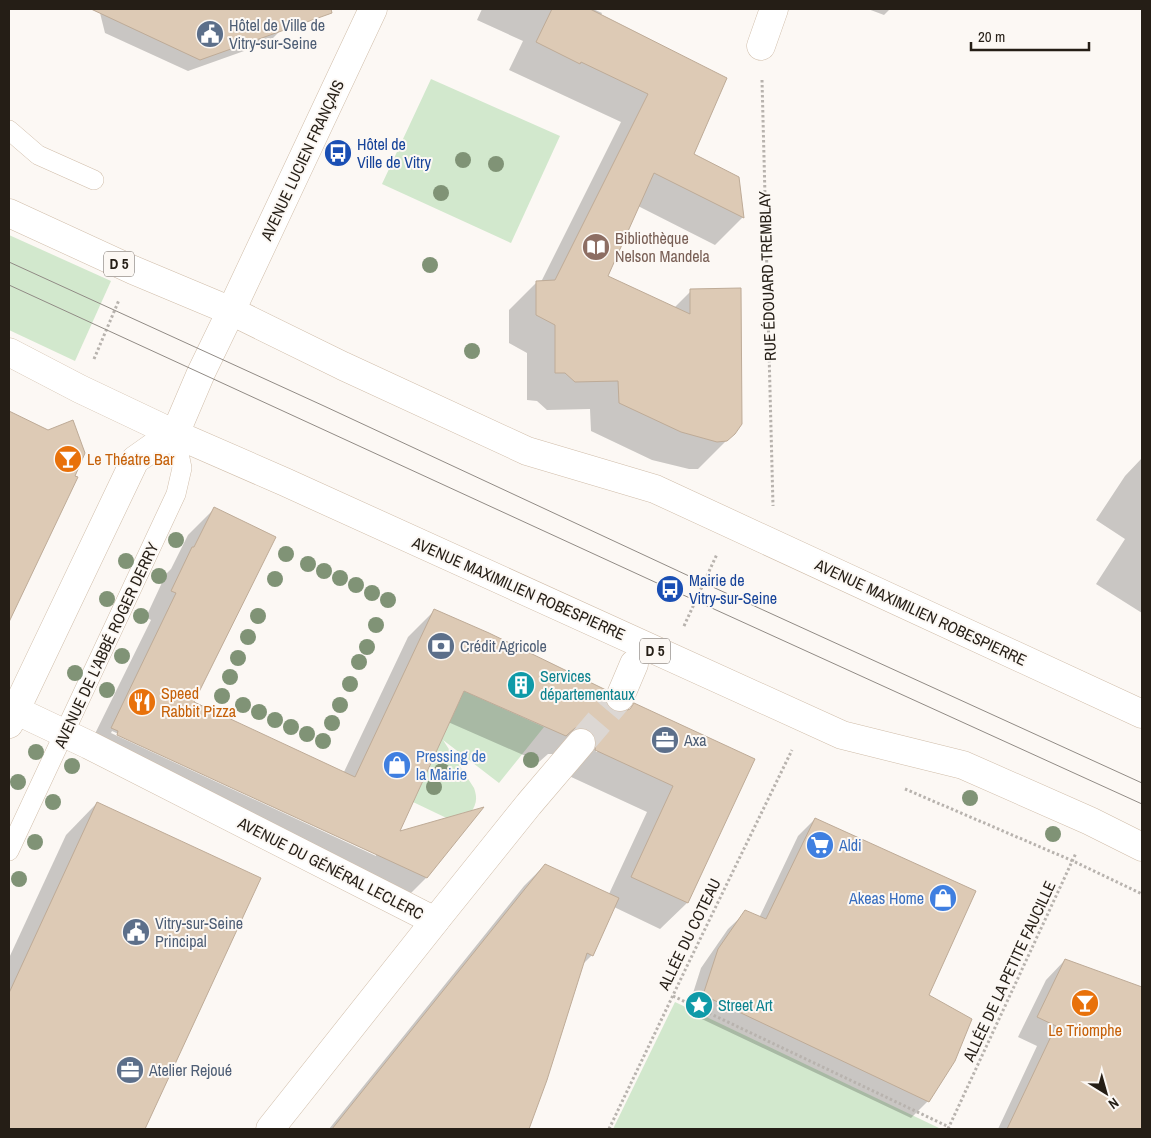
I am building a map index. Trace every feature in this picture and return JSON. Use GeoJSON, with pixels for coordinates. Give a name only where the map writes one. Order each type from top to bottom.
{"type":"FeatureCollection","features":[{"type":"Feature","properties":{"kind":"main road","name":"AVENUE LUCIEN FRANÇAIS"},"geometry":{"type":"LineString","coordinates":[[231,311],[373,9]]}},
{"type":"Feature","properties":{"kind":"main road"},"geometry":{"type":"LineString","coordinates":[[761,46],[774,9]]}},
{"type":"Feature","properties":{"kind":"main road","name":"D 5"},"geometry":{"type":"LineString","coordinates":[[9,213],[133,270],[231,311]]}},
{"type":"Feature","properties":{"kind":"main road"},"geometry":{"type":"LineString","coordinates":[[12,717],[135,460],[159,442],[175,434],[201,373],[231,311]]}},
{"type":"Feature","properties":{"kind":"main road","name":"AVENUE MAXIMILIEN ROBESPIERRE"},"geometry":{"type":"LineString","coordinates":[[231,311],[343,366],[526,451],[654,489],[1142,714]]}},
{"type":"Feature","properties":{"kind":"main road","name":"D 5"},"geometry":{"type":"LineString","coordinates":[[9,352],[80,389],[175,434]]}},
{"type":"Feature","properties":{"kind":"main road","name":"AVENUE MAXIMILIEN ROBESPIERRE"},"geometry":{"type":"LineString","coordinates":[[175,434],[285,482],[842,736],[963,765],[1142,847]]}},
{"type":"Feature","properties":{"kind":"main road"},"geometry":{"type":"LineString","coordinates":[[620,697],[634,664]]}},
{"type":"Feature","properties":{"kind":"main road","name":"AVENUE DU GÉNÉRAL LECLERC"},"geometry":{"type":"LineString","coordinates":[[12,717],[64,733],[435,922],[270,1129]]}},
{"type":"Feature","properties":{"kind":"main road"},"geometry":{"type":"LineString","coordinates":[[435,922],[529,804],[581,743]]}},
{"type":"Feature","properties":{"kind":"lane"},"geometry":{"type":"LineString","coordinates":[[9,130],[38,156],[94,180]]}},
{"type":"Feature","properties":{"kind":"lane","name":"AVENUE DE L'ABBÉ ROGER DERRY"},"geometry":{"type":"LineString","coordinates":[[9,851],[176,494],[182,468],[175,434]]}},
{"type":"Feature","properties":{"kind":"path","name":"RUE ÉDOUARD TREMBLAY"},"geometry":{"type":"LineString","coordinates":[[761,46],[774,509],[779,545]]}},
{"type":"Feature","properties":{"kind":"path"},"geometry":{"type":"LineString","coordinates":[[80,389],[133,270]]}},
{"type":"Feature","properties":{"kind":"path"},"geometry":{"type":"LineString","coordinates":[[684,628],[731,524]]}},
{"type":"Feature","properties":{"kind":"path","name":"ALLÉE DU COTEAU"},"geometry":{"type":"LineString","coordinates":[[609,1129],[793,750]]}},
{"type":"Feature","properties":{"kind":"path","name":"ALLÉE DE LA PETITE FAUCILLE"},"geometry":{"type":"LineString","coordinates":[[949,1128],[1068,874],[1090,822]]}},
{"type":"Feature","properties":{"kind":"path"},"geometry":{"type":"LineString","coordinates":[[672,996],[949,1128]]}},
{"type":"Feature","properties":{"kind":"green space"},"geometry":{"type":"Polygon","coordinates":[[[431,79],[560,136],[511,243],[382,184],[431,79]]]}},
{"type":"Feature","properties":{"kind":"green space"},"geometry":{"type":"Polygon","coordinates":[[[9,235],[111,281],[75,361],[9,330],[9,235]]]}},
{"type":"Feature","properties":{"kind":"green space"},"geometry":{"type":"Polygon","coordinates":[[[464,691],[544,727],[499,783],[443,740],[474,788],[476,795],[475,805],[470,814],[461,814],[457,823],[413,802],[464,691]]]}},
{"type":"Feature","properties":{"kind":"green space"},"geometry":{"type":"Polygon","coordinates":[[[675,1002],[939,1128],[613,1129],[675,1002]]]}},
{"type":"Feature","properties":{"kind":"building","name":"Hôtel de Ville de Vitry-sur-Seine"},"geometry":{"type":"Polygon","coordinates":[[[91,9],[331,9],[332,13],[200,60],[91,9]]]}},
{"type":"Feature","properties":{"kind":"building","name":"Bibliothèque Nelson Mandela"},"geometry":{"type":"Polygon","coordinates":[[[552,9],[590,9],[727,78],[694,154],[739,177],[744,218],[654,173],[608,276],[690,314],[690,289],[741,288],[742,424],[727,441],[717,442],[681,432],[619,403],[618,381],[575,382],[565,373],[555,373],[555,325],[536,315],[536,281],[555,280],[648,94],[536,42],[552,9]]]}},
{"type":"Feature","properties":{"kind":"building"},"geometry":{"type":"Polygon","coordinates":[[[9,411],[48,430],[73,420],[85,453],[75,476],[78,477],[9,622],[9,411]]]}},
{"type":"Feature","properties":{"kind":"building"},"geometry":{"type":"Polygon","coordinates":[[[214,507],[276,537],[194,702],[355,777],[434,609],[489,633],[606,690],[605,699],[608,707],[613,711],[622,712],[630,709],[634,703],[755,759],[688,903],[631,877],[673,786],[595,750],[596,737],[591,731],[584,728],[575,728],[566,736],[464,691],[400,831],[484,807],[427,878],[117,735],[118,731],[111,728],[176,593],[171,591],[214,507]]]}},
{"type":"Feature","properties":{"kind":"building","name":"Vitry-sur-Seine Principal"},"geometry":{"type":"Polygon","coordinates":[[[97,802],[261,878],[145,1129],[9,1129],[9,993],[97,802]]]}},
{"type":"Feature","properties":{"kind":"building"},"geometry":{"type":"Polygon","coordinates":[[[815,818],[976,891],[929,995],[972,1019],[955,1061],[929,1102],[703,995],[718,949],[745,910],[766,919],[815,818]]]}},
{"type":"Feature","properties":{"kind":"building"},"geometry":{"type":"Polygon","coordinates":[[[545,864],[619,898],[593,956],[587,953],[547,1080],[529,1129],[332,1129],[545,864]]]}},
{"type":"Feature","properties":{"kind":"building"},"geometry":{"type":"Polygon","coordinates":[[[1065,959],[1142,987],[1142,1129],[1007,1129],[1056,1026],[1037,1017],[1065,959]]]}},
{"type":"Feature","properties":{"kind":"tunnel"},"geometry":{"type":"LineString","coordinates":[[581,743],[620,697]]}},
{"type":"Feature","properties":{"kind":"tram line"},"geometry":{"type":"LineString","coordinates":[[9,262],[1142,783]]}},
{"type":"Feature","properties":{"kind":"tram line"},"geometry":{"type":"LineString","coordinates":[[9,285],[1142,804]]}},
{"type":"Feature","properties":{"kind":"place","name":"Hôtel de Ville de Vitry-sur-Seine"},"geometry":{"type":"Point","coordinates":[210,34]}},
{"type":"Feature","properties":{"kind":"place","name":"Hôtel de Ville de Vitry"},"geometry":{"type":"Point","coordinates":[338,153]}},
{"type":"Feature","properties":{"kind":"place","name":"Bibliothèque Nelson Mandela"},"geometry":{"type":"Point","coordinates":[596,247]}},
{"type":"Feature","properties":{"kind":"place","name":"Le Théatre Bar"},"geometry":{"type":"Point","coordinates":[68,459]}},
{"type":"Feature","properties":{"kind":"place","name":"Mairie de Vitry-sur-Seine"},"geometry":{"type":"Point","coordinates":[670,589]}},
{"type":"Feature","properties":{"kind":"place","name":"Crédit Agricole"},"geometry":{"type":"Point","coordinates":[441,646]}},
{"type":"Feature","properties":{"kind":"place","name":"Services départementaux"},"geometry":{"type":"Point","coordinates":[521,685]}},
{"type":"Feature","properties":{"kind":"place","name":"Speed Rabbit Pizza"},"geometry":{"type":"Point","coordinates":[142,702]}},
{"type":"Feature","properties":{"kind":"place","name":"Axa"},"geometry":{"type":"Point","coordinates":[665,740]}},
{"type":"Feature","properties":{"kind":"place","name":"Pressing de la Mairie"},"geometry":{"type":"Point","coordinates":[397,765]}},
{"type":"Feature","properties":{"kind":"place","name":"Aldi"},"geometry":{"type":"Point","coordinates":[820,845]}},
{"type":"Feature","properties":{"kind":"place","name":"Akeas Home"},"geometry":{"type":"Point","coordinates":[943,898]}},
{"type":"Feature","properties":{"kind":"place","name":"Vitry-sur-Seine Principal"},"geometry":{"type":"Point","coordinates":[136,932]}},
{"type":"Feature","properties":{"kind":"place","name":"Le Triomphe"},"geometry":{"type":"Point","coordinates":[1085,1003]}},
{"type":"Feature","properties":{"kind":"place","name":"Street Art"},"geometry":{"type":"Point","coordinates":[699,1005]}},
{"type":"Feature","properties":{"kind":"place","name":"Atelier Rejoué"},"geometry":{"type":"Point","coordinates":[130,1070]}}]}
